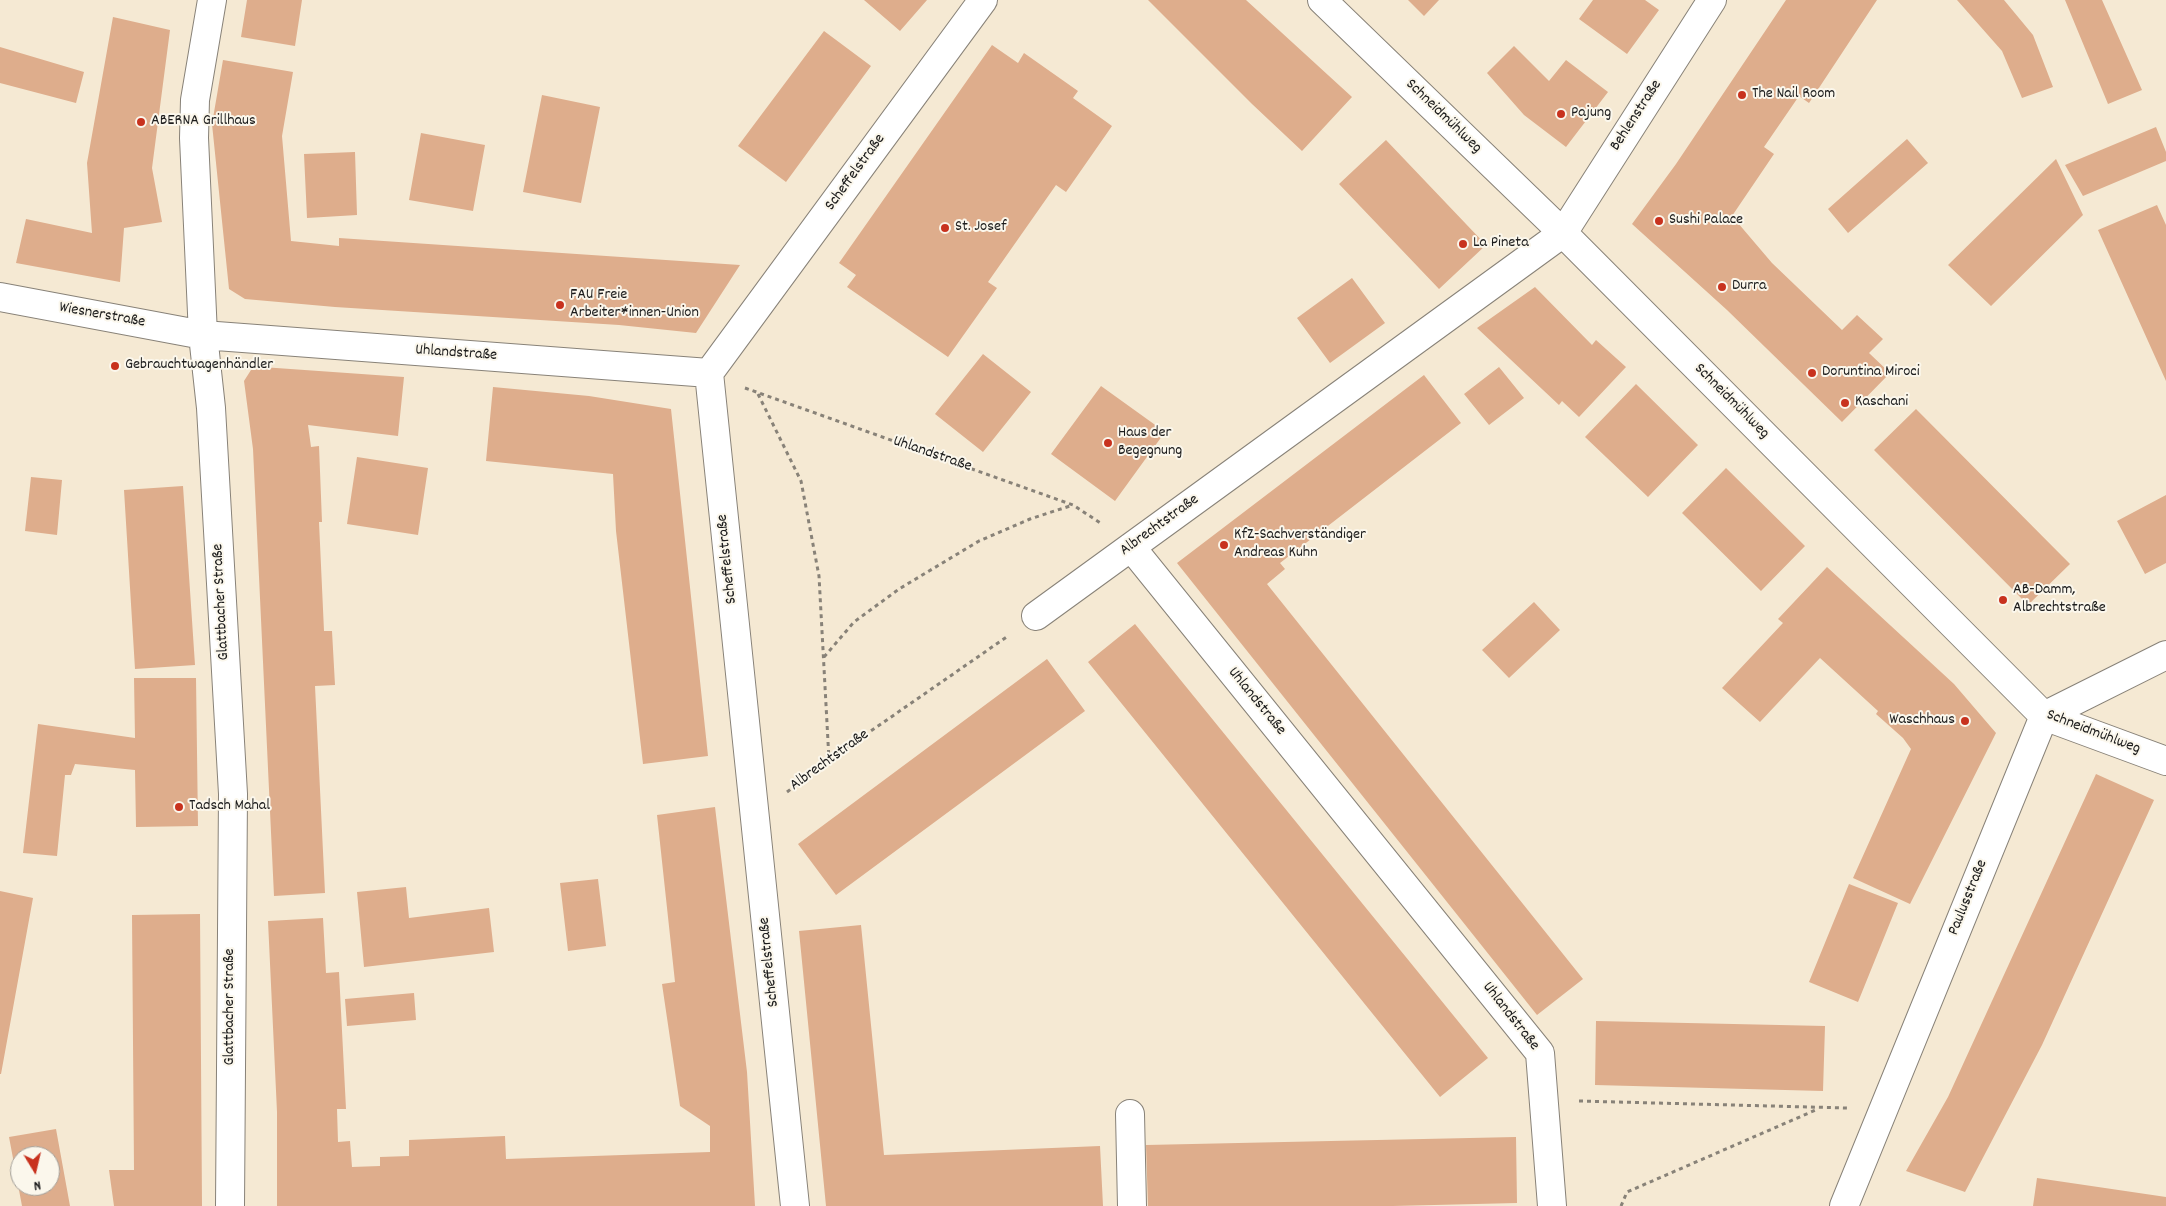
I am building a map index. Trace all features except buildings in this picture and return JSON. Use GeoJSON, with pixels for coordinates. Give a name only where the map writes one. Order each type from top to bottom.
{"type":"FeatureCollection","features":[{"type":"Feature","properties":{"kind":"street","name":"Glattbacher Straße"},"geometry":{"type":"LineString","coordinates":[[212,0],[195,100],[194,138],[204,335],[211,408],[233,794],[230,1206]]}},
{"type":"Feature","properties":{"kind":"street","name":"Scheffelstraße"},"geometry":{"type":"LineString","coordinates":[[795,1206],[709,373],[983,0]]}},
{"type":"Feature","properties":{"kind":"street","name":"Schneidmühlweg"},"geometry":{"type":"LineString","coordinates":[[1322,0],[1563,233],[2044,716],[2166,761]]}},
{"type":"Feature","properties":{"kind":"street","name":"Behlenstraße"},"geometry":{"type":"LineString","coordinates":[[1563,233],[1712,0]]}},
{"type":"Feature","properties":{"kind":"street","name":"Albrechtstraße"},"geometry":{"type":"LineString","coordinates":[[1036,616],[1563,233]]}},
{"type":"Feature","properties":{"kind":"street","name":"Wiesnerstraße"},"geometry":{"type":"LineString","coordinates":[[0,298],[204,335]]}},
{"type":"Feature","properties":{"kind":"street","name":"Uhlandstraße"},"geometry":{"type":"LineString","coordinates":[[204,335],[709,373]]}},
{"type":"Feature","properties":{"kind":"street","name":"Uhlandstraße"},"geometry":{"type":"LineString","coordinates":[[1131,547],[1540,1053],[1552,1206]]}},
{"type":"Feature","properties":{"kind":"street"},"geometry":{"type":"LineString","coordinates":[[2044,716],[2166,655]]}},
{"type":"Feature","properties":{"kind":"street","name":"Paulusstraße"},"geometry":{"type":"LineString","coordinates":[[1844,1206],[2044,716]]}},
{"type":"Feature","properties":{"kind":"street"},"geometry":{"type":"LineString","coordinates":[[1130,1114],[1132,1206]]}},
{"type":"Feature","properties":{"kind":"path","name":"Uhlandstraße"},"geometry":{"type":"LineString","coordinates":[[823,658],[819,576],[801,481],[758,393],[1074,505],[1131,547]]}},
{"type":"Feature","properties":{"kind":"path"},"geometry":{"type":"LineString","coordinates":[[829,760],[823,658],[854,622],[899,589],[978,541],[1030,519],[1074,505]]}},
{"type":"Feature","properties":{"kind":"path","name":"Albrechtstraße"},"geometry":{"type":"LineString","coordinates":[[755,817],[829,760],[1036,616]]}},
{"type":"Feature","properties":{"kind":"path"},"geometry":{"type":"LineString","coordinates":[[1544,1100],[1883,1109]]}},
{"type":"Feature","properties":{"kind":"path"},"geometry":{"type":"LineString","coordinates":[[1621,1206],[1627,1192],[1821,1108]]}},
{"type":"Feature","properties":{"kind":"place","name":"The Nail Room"},"geometry":{"type":"Point","coordinates":[1742,95]}},
{"type":"Feature","properties":{"kind":"place","name":"Pajung"},"geometry":{"type":"Point","coordinates":[1561,114]}},
{"type":"Feature","properties":{"kind":"place","name":"ABERNA Grillhaus"},"geometry":{"type":"Point","coordinates":[141,122]}},
{"type":"Feature","properties":{"kind":"place","name":"Sushi Palace"},"geometry":{"type":"Point","coordinates":[1659,221]}},
{"type":"Feature","properties":{"kind":"place","name":"St. Josef"},"geometry":{"type":"Point","coordinates":[945,228]}},
{"type":"Feature","properties":{"kind":"place","name":"La Pineta"},"geometry":{"type":"Point","coordinates":[1463,244]}},
{"type":"Feature","properties":{"kind":"place","name":"Durra"},"geometry":{"type":"Point","coordinates":[1722,287]}},
{"type":"Feature","properties":{"kind":"place","name":"FAU Freie Arbeiter*innen-Union"},"geometry":{"type":"Point","coordinates":[560,305]}},
{"type":"Feature","properties":{"kind":"place","name":"Gebrauchtwagenhändler"},"geometry":{"type":"Point","coordinates":[115,366]}},
{"type":"Feature","properties":{"kind":"place","name":"Doruntina Miroci"},"geometry":{"type":"Point","coordinates":[1812,373]}},
{"type":"Feature","properties":{"kind":"place","name":"Kaschani"},"geometry":{"type":"Point","coordinates":[1845,403]}},
{"type":"Feature","properties":{"kind":"place","name":"Haus der Begegnung"},"geometry":{"type":"Point","coordinates":[1108,443]}},
{"type":"Feature","properties":{"kind":"place","name":"KfZ-Sachverständiger Andreas Kuhn"},"geometry":{"type":"Point","coordinates":[1224,545]}},
{"type":"Feature","properties":{"kind":"place","name":"AB-Damm, Albrechtstraße"},"geometry":{"type":"Point","coordinates":[2003,600]}},
{"type":"Feature","properties":{"kind":"place","name":"Waschhaus"},"geometry":{"type":"Point","coordinates":[1965,721]}},
{"type":"Feature","properties":{"kind":"place","name":"Tadsch Mahal"},"geometry":{"type":"Point","coordinates":[179,807]}}]}
